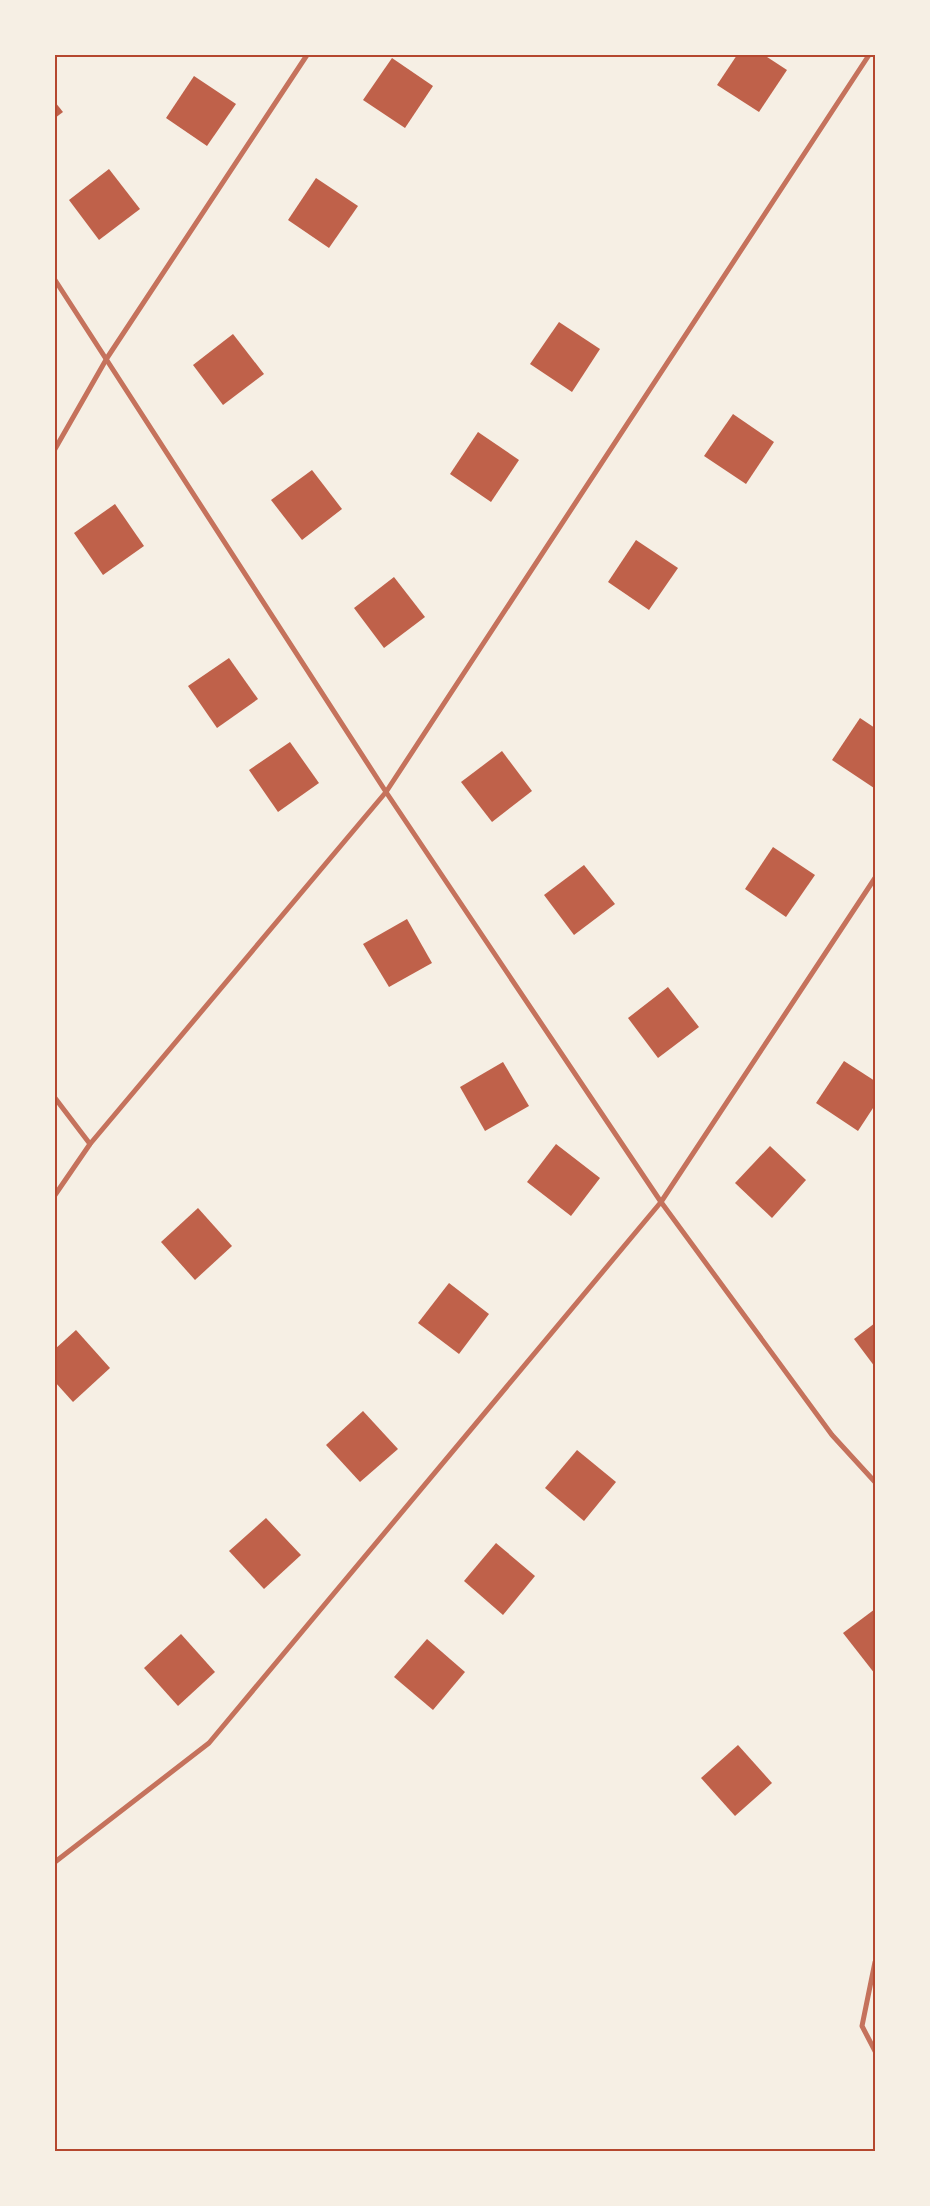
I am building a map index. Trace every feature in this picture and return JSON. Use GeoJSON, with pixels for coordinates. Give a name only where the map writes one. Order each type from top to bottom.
{"type":"FeatureCollection","features":[{"type":"Feature","properties":{"kind":"street"},"geometry":{"type":"LineString","coordinates":[[55,449],[107,358],[307,55]]}},
{"type":"Feature","properties":{"kind":"street"},"geometry":{"type":"LineString","coordinates":[[55,1195],[90,1144],[386,792],[869,55]]}},
{"type":"Feature","properties":{"kind":"street"},"geometry":{"type":"LineString","coordinates":[[55,280],[386,792],[661,1202],[832,1435],[875,1482]]}},
{"type":"Feature","properties":{"kind":"street"},"geometry":{"type":"LineString","coordinates":[[55,1862],[209,1743],[661,1202],[875,878]]}},
{"type":"Feature","properties":{"kind":"street"},"geometry":{"type":"LineString","coordinates":[[55,1098],[90,1144]]}},
{"type":"Feature","properties":{"kind":"street"},"geometry":{"type":"LineString","coordinates":[[875,1962],[862,2026],[875,2051]]}},
{"type":"Feature","properties":{"kind":"building"},"geometry":{"type":"Polygon","coordinates":[[[737,55],[764,55],[787,70],[759,112],[717,85],[737,55]]]}},
{"type":"Feature","properties":{"kind":"building"},"geometry":{"type":"Polygon","coordinates":[[[392,58],[433,86],[405,128],[363,100],[392,58]]]}},
{"type":"Feature","properties":{"kind":"building"},"geometry":{"type":"Polygon","coordinates":[[[194,76],[236,104],[207,146],[166,118],[194,76]]]}},
{"type":"Feature","properties":{"kind":"building"},"geometry":{"type":"Polygon","coordinates":[[[55,102],[63,112],[55,118],[55,102]]]}},
{"type":"Feature","properties":{"kind":"building"},"geometry":{"type":"Polygon","coordinates":[[[109,169],[140,209],[99,240],[69,200],[109,169]]]}},
{"type":"Feature","properties":{"kind":"building"},"geometry":{"type":"Polygon","coordinates":[[[316,178],[358,206],[329,248],[288,220],[316,178]]]}},
{"type":"Feature","properties":{"kind":"building"},"geometry":{"type":"Polygon","coordinates":[[[559,322],[600,349],[572,392],[530,364],[559,322]]]}},
{"type":"Feature","properties":{"kind":"building"},"geometry":{"type":"Polygon","coordinates":[[[233,334],[264,374],[223,405],[193,365],[233,334]]]}},
{"type":"Feature","properties":{"kind":"building"},"geometry":{"type":"Polygon","coordinates":[[[733,414],[774,442],[746,484],[704,456],[733,414]]]}},
{"type":"Feature","properties":{"kind":"building"},"geometry":{"type":"Polygon","coordinates":[[[478,432],[519,460],[491,502],[450,474],[478,432]]]}},
{"type":"Feature","properties":{"kind":"building"},"geometry":{"type":"Polygon","coordinates":[[[312,470],[342,509],[302,540],[271,500],[312,470]]]}},
{"type":"Feature","properties":{"kind":"building"},"geometry":{"type":"Polygon","coordinates":[[[115,504],[144,546],[103,575],[74,533],[115,504]]]}},
{"type":"Feature","properties":{"kind":"building"},"geometry":{"type":"Polygon","coordinates":[[[636,540],[678,568],[649,610],[608,582],[636,540]]]}},
{"type":"Feature","properties":{"kind":"building"},"geometry":{"type":"Polygon","coordinates":[[[394,577],[425,617],[384,648],[354,608],[394,577]]]}},
{"type":"Feature","properties":{"kind":"building"},"geometry":{"type":"Polygon","coordinates":[[[229,658],[258,699],[217,728],[188,686],[229,658]]]}},
{"type":"Feature","properties":{"kind":"building"},"geometry":{"type":"Polygon","coordinates":[[[860,718],[875,728],[874,788],[832,760],[860,718]]]}},
{"type":"Feature","properties":{"kind":"building"},"geometry":{"type":"Polygon","coordinates":[[[290,742],[319,783],[278,812],[249,770],[290,742]]]}},
{"type":"Feature","properties":{"kind":"building"},"geometry":{"type":"Polygon","coordinates":[[[502,751],[532,791],[492,822],[461,782],[502,751]]]}},
{"type":"Feature","properties":{"kind":"building"},"geometry":{"type":"Polygon","coordinates":[[[773,847],[815,875],[786,917],[745,889],[773,847]]]}},
{"type":"Feature","properties":{"kind":"building"},"geometry":{"type":"Polygon","coordinates":[[[584,865],[615,904],[574,935],[544,895],[584,865]]]}},
{"type":"Feature","properties":{"kind":"building"},"geometry":{"type":"Polygon","coordinates":[[[407,919],[432,963],[389,987],[363,944],[407,919]]]}},
{"type":"Feature","properties":{"kind":"building"},"geometry":{"type":"Polygon","coordinates":[[[668,987],[699,1027],[658,1058],[628,1018],[668,987]]]}},
{"type":"Feature","properties":{"kind":"building"},"geometry":{"type":"Polygon","coordinates":[[[844,1061],[875,1081],[875,1105],[858,1131],[816,1103],[844,1061]]]}},
{"type":"Feature","properties":{"kind":"building"},"geometry":{"type":"Polygon","coordinates":[[[503,1062],[529,1106],[485,1131],[460,1087],[503,1062]]]}},
{"type":"Feature","properties":{"kind":"building"},"geometry":{"type":"Polygon","coordinates":[[[556,1144],[600,1178],[571,1216],[527,1182],[556,1144]]]}},
{"type":"Feature","properties":{"kind":"building"},"geometry":{"type":"Polygon","coordinates":[[[770,1146],[806,1180],[772,1218],[735,1183],[770,1146]]]}},
{"type":"Feature","properties":{"kind":"building"},"geometry":{"type":"Polygon","coordinates":[[[198,1208],[232,1246],[195,1280],[161,1242],[198,1208]]]}},
{"type":"Feature","properties":{"kind":"building"},"geometry":{"type":"Polygon","coordinates":[[[449,1283],[489,1314],[459,1354],[418,1323],[449,1283]]]}},
{"type":"Feature","properties":{"kind":"building"},"geometry":{"type":"Polygon","coordinates":[[[875,1323],[875,1367],[854,1339],[875,1323]]]}},
{"type":"Feature","properties":{"kind":"building"},"geometry":{"type":"Polygon","coordinates":[[[76,1330],[110,1368],[73,1402],[55,1382],[55,1349],[76,1330]]]}},
{"type":"Feature","properties":{"kind":"building"},"geometry":{"type":"Polygon","coordinates":[[[363,1411],[398,1449],[360,1482],[326,1445],[363,1411]]]}},
{"type":"Feature","properties":{"kind":"building"},"geometry":{"type":"Polygon","coordinates":[[[577,1450],[616,1482],[584,1521],[545,1488],[577,1450]]]}},
{"type":"Feature","properties":{"kind":"building"},"geometry":{"type":"Polygon","coordinates":[[[266,1518],[301,1555],[264,1589],[229,1551],[266,1518]]]}},
{"type":"Feature","properties":{"kind":"building"},"geometry":{"type":"Polygon","coordinates":[[[496,1543],[535,1576],[503,1615],[464,1581],[496,1543]]]}},
{"type":"Feature","properties":{"kind":"building"},"geometry":{"type":"Polygon","coordinates":[[[875,1609],[875,1674],[843,1633],[875,1609]]]}},
{"type":"Feature","properties":{"kind":"building"},"geometry":{"type":"Polygon","coordinates":[[[181,1634],[215,1672],[178,1706],[144,1668],[181,1634]]]}},
{"type":"Feature","properties":{"kind":"building"},"geometry":{"type":"Polygon","coordinates":[[[427,1639],[465,1672],[433,1710],[394,1677],[427,1639]]]}},
{"type":"Feature","properties":{"kind":"building"},"geometry":{"type":"Polygon","coordinates":[[[738,1745],[772,1783],[735,1816],[701,1778],[738,1745]]]}}]}
